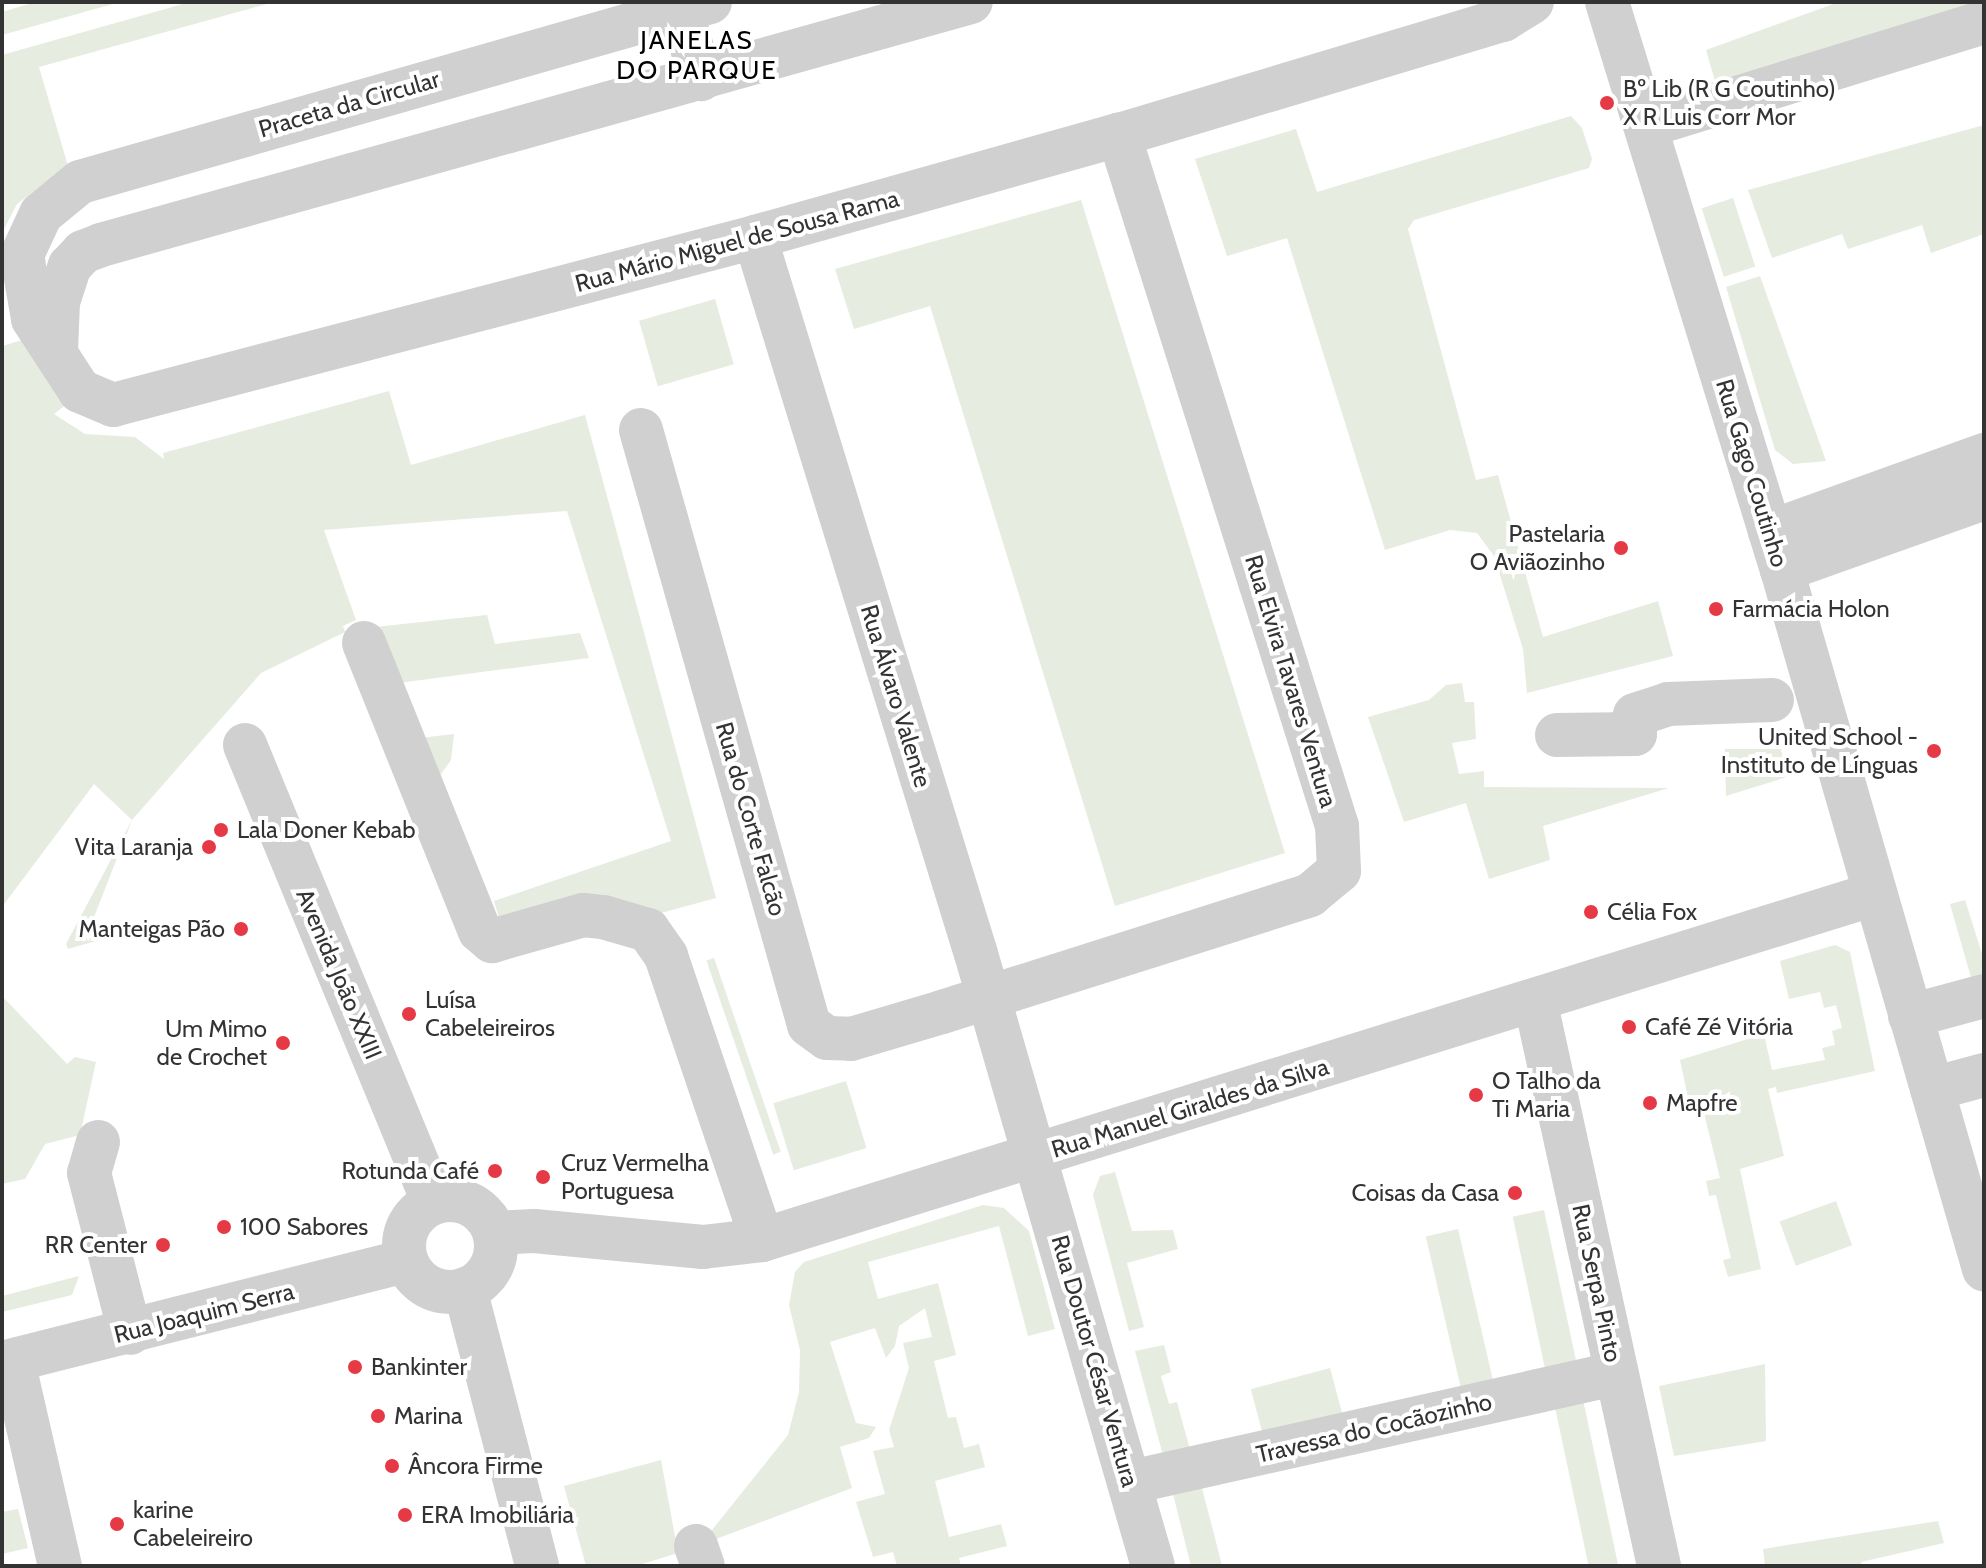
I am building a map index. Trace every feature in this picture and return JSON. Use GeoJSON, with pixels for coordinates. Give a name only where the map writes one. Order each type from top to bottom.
{"type":"FeatureCollection","features":[{"type":"Feature","properties":{"kind":"street"},"geometry":{"type":"LineString","coordinates":[[56,351],[58,302],[70,266],[83,252],[101,245],[971,2]]}},
{"type":"Feature","properties":{"kind":"street","name":"Rua Mário Miguel de Sousa Rama"},"geometry":{"type":"LineString","coordinates":[[22,255],[33,319],[80,391],[113,405],[755,237],[1119,135],[1503,20],[1532,2]]}},
{"type":"Feature","properties":{"kind":"street","name":"Rua Gago Coutinho"},"geometry":{"type":"LineString","coordinates":[[1607,2],[1776,551],[1984,1269]]}},
{"type":"Feature","properties":{"kind":"street"},"geometry":{"type":"LineString","coordinates":[[696,6],[701,79]]}},
{"type":"Feature","properties":{"kind":"street","name":"Praceta da Circular"},"geometry":{"type":"LineString","coordinates":[[22,255],[41,214],[80,182],[696,6]]}},
{"type":"Feature","properties":{"kind":"street"},"geometry":{"type":"LineString","coordinates":[[1646,126],[1984,22]]}},
{"type":"Feature","properties":{"kind":"street"},"geometry":{"type":"LineString","coordinates":[[319,113],[339,180]]}},
{"type":"Feature","properties":{"kind":"street","name":"Rua Elvira Tavares Ventura"},"geometry":{"type":"LineString","coordinates":[[988,997],[1310,895],[1339,871],[1337,826],[1119,135]]}},
{"type":"Feature","properties":{"kind":"street"},"geometry":{"type":"LineString","coordinates":[[80,182],[77,209],[101,245]]}},
{"type":"Feature","properties":{"kind":"street","name":"Rua Álvaro Valente"},"geometry":{"type":"LineString","coordinates":[[755,237],[1036,1156]]}},
{"type":"Feature","properties":{"kind":"street","name":"Rua do Corte Falcão"},"geometry":{"type":"LineString","coordinates":[[641,430],[809,1025],[827,1038],[851,1039],[988,997]]}},
{"type":"Feature","properties":{"kind":"street"},"geometry":{"type":"LineString","coordinates":[[1776,551],[1984,455]]}},
{"type":"Feature","properties":{"kind":"street"},"geometry":{"type":"LineString","coordinates":[[1776,551],[1984,498]]}},
{"type":"Feature","properties":{"kind":"street"},"geometry":{"type":"LineString","coordinates":[[364,643],[480,931],[492,941],[583,915],[603,917],[648,930],[666,956],[762,1240]]}},
{"type":"Feature","properties":{"kind":"street"},"geometry":{"type":"LineString","coordinates":[[1557,735],[1635,734],[1635,715],[1668,704],[1772,700]]}},
{"type":"Feature","properties":{"kind":"street","name":"Avenida João XXIII"},"geometry":{"type":"LineString","coordinates":[[245,745],[434,1203]]}},
{"type":"Feature","properties":{"kind":"street","name":"Rua Manuel Giraldes da Silva"},"geometry":{"type":"LineString","coordinates":[[495,1233],[534,1231],[703,1247],[762,1240],[1874,894]]}},
{"type":"Feature","properties":{"kind":"street"},"geometry":{"type":"LineString","coordinates":[[1910,1016],[1984,996]]}},
{"type":"Feature","properties":{"kind":"street","name":"Rua Serpa Pinto"},"geometry":{"type":"LineString","coordinates":[[1535,1000],[1659,1566]]}},
{"type":"Feature","properties":{"kind":"street"},"geometry":{"type":"LineString","coordinates":[[1932,1089],[1984,1075]]}},
{"type":"Feature","properties":{"kind":"street"},"geometry":{"type":"LineString","coordinates":[[98,1142],[89,1173],[130,1333]]}},
{"type":"Feature","properties":{"kind":"street","name":"Rua Doutor César Ventura"},"geometry":{"type":"LineString","coordinates":[[1036,1156],[1153,1566]]}},
{"type":"Feature","properties":{"kind":"street"},"geometry":{"type":"LineString","coordinates":[[434,1203],[464,1203],[477,1209],[495,1233],[488,1273],[465,1289],[436,1290],[413,1274],[406,1261],[406,1233],[422,1210],[434,1203]]}},
{"type":"Feature","properties":{"kind":"street","name":"Rua Joaquim Serra"},"geometry":{"type":"LineString","coordinates":[[8,1362],[406,1261]]}},
{"type":"Feature","properties":{"kind":"street"},"geometry":{"type":"LineString","coordinates":[[465,1289],[537,1566]]}},
{"type":"Feature","properties":{"kind":"street"},"geometry":{"type":"LineString","coordinates":[[8,1362],[60,1566]]}},
{"type":"Feature","properties":{"kind":"street","name":"Travessa do Cocãozinho"},"geometry":{"type":"LineString","coordinates":[[1131,1482],[1616,1374]]}},
{"type":"Feature","properties":{"kind":"shaded area"},"geometry":{"type":"Polygon","coordinates":[[[36,2],[120,2],[2,35],[2,12],[36,2]]]}},
{"type":"Feature","properties":{"kind":"shaded area"},"geometry":{"type":"Polygon","coordinates":[[[190,2],[274,2],[39,67],[68,166],[17,204],[2,233],[2,55],[190,2]]]}},
{"type":"Feature","properties":{"kind":"shaded area"},"geometry":{"type":"Polygon","coordinates":[[[1839,2],[1984,2],[1717,88],[1706,50],[1839,2]]]}},
{"type":"Feature","properties":{"kind":"shaded area"},"geometry":{"type":"Polygon","coordinates":[[[1571,116],[1582,128],[1592,159],[1589,168],[1414,220],[1408,229],[1476,480],[1498,475],[1543,637],[1658,601],[1673,656],[1527,693],[1523,649],[1494,556],[1477,533],[1450,530],[1385,550],[1287,238],[1227,256],[1195,159],[1296,129],[1317,192],[1571,116]]]}},
{"type":"Feature","properties":{"kind":"shaded area"},"geometry":{"type":"Polygon","coordinates":[[[1984,125],[1984,234],[1931,253],[1922,225],[1848,249],[1842,234],[1772,258],[1748,190],[1984,125]]]}},
{"type":"Feature","properties":{"kind":"shaded area"},"geometry":{"type":"Polygon","coordinates":[[[1733,198],[1755,266],[1724,277],[1702,208],[1733,198]]]}},
{"type":"Feature","properties":{"kind":"shaded area"},"geometry":{"type":"Polygon","coordinates":[[[1081,200],[1285,853],[1115,906],[930,306],[854,329],[835,269],[1081,200]]]}},
{"type":"Feature","properties":{"kind":"shaded area"},"geometry":{"type":"Polygon","coordinates":[[[1760,276],[1826,461],[1793,464],[1775,450],[1726,287],[1760,276]]]}},
{"type":"Feature","properties":{"kind":"shaded area"},"geometry":{"type":"Polygon","coordinates":[[[715,299],[734,364],[658,386],[639,321],[715,299]]]}},
{"type":"Feature","properties":{"kind":"shaded area"},"geometry":{"type":"Polygon","coordinates":[[[26,339],[67,404],[54,414],[85,434],[135,437],[164,459],[163,453],[389,391],[411,465],[585,415],[716,898],[650,916],[500,921],[494,901],[671,841],[567,511],[324,530],[356,620],[343,626],[345,632],[261,673],[132,820],[94,784],[2,907],[2,346],[26,339]]]}},
{"type":"Feature","properties":{"kind":"shaded area"},"geometry":{"type":"Polygon","coordinates":[[[487,615],[495,644],[580,633],[589,658],[391,684],[375,627],[487,615]]]}},
{"type":"Feature","properties":{"kind":"shaded area"},"geometry":{"type":"Polygon","coordinates":[[[1462,683],[1465,702],[1474,702],[1476,739],[1452,743],[1459,774],[1484,771],[1484,787],[1669,788],[1543,826],[1550,860],[1489,879],[1466,803],[1404,822],[1368,717],[1429,700],[1446,685],[1462,683]]]}},
{"type":"Feature","properties":{"kind":"shaded area"},"geometry":{"type":"Polygon","coordinates":[[[454,734],[451,760],[432,787],[411,739],[454,734]]]}},
{"type":"Feature","properties":{"kind":"shaded area"},"geometry":{"type":"Polygon","coordinates":[[[1725,749],[1781,749],[1787,777],[1726,796],[1725,749]]]}},
{"type":"Feature","properties":{"kind":"shaded area"},"geometry":{"type":"Polygon","coordinates":[[[132,820],[92,922],[96,941],[68,949],[66,944],[132,820]]]}},
{"type":"Feature","properties":{"kind":"shaded area"},"geometry":{"type":"Polygon","coordinates":[[[1965,900],[1984,960],[1984,986],[1974,988],[1950,904],[1965,900]]]}},
{"type":"Feature","properties":{"kind":"shaded area"},"geometry":{"type":"Polygon","coordinates":[[[1835,945],[1850,952],[1875,1071],[1777,1093],[1776,1087],[1768,1089],[1784,1156],[1740,1169],[1761,1269],[1728,1277],[1723,1260],[1731,1258],[1716,1195],[1709,1196],[1706,1181],[1720,1178],[1702,1105],[1690,1107],[1680,1060],[1764,1034],[1772,1070],[1825,1060],[1822,1048],[1835,1045],[1832,1031],[1842,1028],[1836,1005],[1824,1008],[1820,992],[1789,999],[1780,961],[1835,945]]]}},
{"type":"Feature","properties":{"kind":"shaded area"},"geometry":{"type":"Polygon","coordinates":[[[714,958],[781,1152],[773,1154],[706,961],[714,958]]]}},
{"type":"Feature","properties":{"kind":"shaded area"},"geometry":{"type":"Polygon","coordinates":[[[2,996],[67,1064],[75,1057],[96,1062],[80,1135],[45,1144],[25,1179],[2,1184],[2,996]]]}},
{"type":"Feature","properties":{"kind":"shaded area"},"geometry":{"type":"Polygon","coordinates":[[[846,1081],[866,1148],[794,1170],[773,1103],[846,1081]]]}},
{"type":"Feature","properties":{"kind":"shaded area"},"geometry":{"type":"Polygon","coordinates":[[[1115,1172],[1132,1231],[1173,1230],[1178,1249],[1127,1263],[1144,1327],[1129,1331],[1093,1195],[1100,1176],[1115,1172]]]}},
{"type":"Feature","properties":{"kind":"shaded area"},"geometry":{"type":"Polygon","coordinates":[[[1836,1201],[1852,1245],[1796,1266],[1780,1222],[1836,1201]]]}},
{"type":"Feature","properties":{"kind":"shaded area"},"geometry":{"type":"Polygon","coordinates":[[[983,1205],[1004,1208],[1029,1231],[1055,1329],[1028,1336],[999,1226],[868,1262],[878,1299],[938,1283],[956,1355],[934,1361],[948,1418],[956,1417],[964,1448],[979,1444],[985,1467],[935,1481],[949,1537],[1001,1524],[1007,1546],[959,1558],[961,1566],[897,1566],[893,1552],[873,1557],[856,1502],[885,1494],[873,1451],[894,1447],[889,1430],[909,1368],[903,1343],[932,1337],[925,1308],[899,1326],[895,1346],[886,1358],[875,1328],[830,1342],[856,1423],[876,1427],[869,1438],[840,1447],[852,1488],[700,1545],[788,1435],[799,1392],[800,1350],[789,1305],[795,1272],[804,1262],[983,1205]]]}},
{"type":"Feature","properties":{"kind":"shaded area"},"geometry":{"type":"Polygon","coordinates":[[[1544,1210],[1577,1367],[1546,1373],[1513,1217],[1544,1210]]]}},
{"type":"Feature","properties":{"kind":"shaded area"},"geometry":{"type":"Polygon","coordinates":[[[1458,1229],[1495,1389],[1463,1396],[1426,1236],[1458,1229]]]}},
{"type":"Feature","properties":{"kind":"shaded area"},"geometry":{"type":"Polygon","coordinates":[[[79,1276],[72,1295],[2,1312],[2,1296],[79,1276]]]}},
{"type":"Feature","properties":{"kind":"shaded area"},"geometry":{"type":"Polygon","coordinates":[[[1164,1345],[1171,1372],[1161,1376],[1169,1404],[1177,1402],[1192,1457],[1165,1463],[1135,1351],[1164,1345]]]}},
{"type":"Feature","properties":{"kind":"shaded area"},"geometry":{"type":"Polygon","coordinates":[[[1765,1364],[1766,1441],[1674,1456],[1659,1386],[1765,1364]]]}},
{"type":"Feature","properties":{"kind":"shaded area"},"geometry":{"type":"Polygon","coordinates":[[[1330,1368],[1344,1422],[1265,1443],[1251,1389],[1330,1368]]]}},
{"type":"Feature","properties":{"kind":"shaded area"},"geometry":{"type":"Polygon","coordinates":[[[1582,1395],[1618,1566],[1589,1566],[1554,1401],[1582,1395]]]}},
{"type":"Feature","properties":{"kind":"shaded area"},"geometry":{"type":"Polygon","coordinates":[[[661,1460],[678,1553],[636,1566],[586,1566],[564,1486],[661,1460]]]}},
{"type":"Feature","properties":{"kind":"shaded area"},"geometry":{"type":"Polygon","coordinates":[[[1199,1477],[1222,1566],[1191,1566],[1171,1486],[1199,1477]]]}},
{"type":"Feature","properties":{"kind":"shaded area"},"geometry":{"type":"Polygon","coordinates":[[[18,1509],[28,1548],[2,1554],[2,1512],[18,1509]]]}},
{"type":"Feature","properties":{"kind":"shaded area"},"geometry":{"type":"Polygon","coordinates":[[[1938,1521],[1944,1543],[1861,1562],[1862,1566],[1765,1566],[1763,1549],[1938,1521]]]}},
{"type":"Feature","properties":{"kind":"place","name":"Bº Lib (R G Coutinho) X R Luis Corr Mor"},"geometry":{"type":"Point","coordinates":[1607,103]}},
{"type":"Feature","properties":{"kind":"place","name":"Pastelaria O Aviãozinho"},"geometry":{"type":"Point","coordinates":[1621,548]}},
{"type":"Feature","properties":{"kind":"place","name":"Farmácia Holon"},"geometry":{"type":"Point","coordinates":[1716,609]}},
{"type":"Feature","properties":{"kind":"place","name":"United School - Instituto de Línguas"},"geometry":{"type":"Point","coordinates":[1934,751]}},
{"type":"Feature","properties":{"kind":"place","name":"Lala Doner Kebab"},"geometry":{"type":"Point","coordinates":[221,830]}},
{"type":"Feature","properties":{"kind":"place","name":"Vita Laranja"},"geometry":{"type":"Point","coordinates":[209,847]}},
{"type":"Feature","properties":{"kind":"place","name":"Célia Fox"},"geometry":{"type":"Point","coordinates":[1591,912]}},
{"type":"Feature","properties":{"kind":"place","name":"Manteigas Pão"},"geometry":{"type":"Point","coordinates":[241,929]}},
{"type":"Feature","properties":{"kind":"place","name":"Luísa Cabeleireiros"},"geometry":{"type":"Point","coordinates":[409,1014]}},
{"type":"Feature","properties":{"kind":"place","name":"Café Zé Vitória"},"geometry":{"type":"Point","coordinates":[1629,1027]}},
{"type":"Feature","properties":{"kind":"place","name":"Um Mimo de Crochet"},"geometry":{"type":"Point","coordinates":[283,1043]}},
{"type":"Feature","properties":{"kind":"place","name":"O Talho da Ti Maria"},"geometry":{"type":"Point","coordinates":[1476,1095]}},
{"type":"Feature","properties":{"kind":"place","name":"Mapfre"},"geometry":{"type":"Point","coordinates":[1650,1103]}},
{"type":"Feature","properties":{"kind":"place","name":"Rotunda Café"},"geometry":{"type":"Point","coordinates":[495,1171]}},
{"type":"Feature","properties":{"kind":"place","name":"Cruz Vermelha Portuguesa"},"geometry":{"type":"Point","coordinates":[543,1177]}},
{"type":"Feature","properties":{"kind":"place","name":"Coisas da Casa"},"geometry":{"type":"Point","coordinates":[1515,1193]}},
{"type":"Feature","properties":{"kind":"place","name":"100 Sabores"},"geometry":{"type":"Point","coordinates":[224,1227]}},
{"type":"Feature","properties":{"kind":"place","name":"RR Center"},"geometry":{"type":"Point","coordinates":[163,1245]}},
{"type":"Feature","properties":{"kind":"place","name":"Bankinter"},"geometry":{"type":"Point","coordinates":[355,1367]}},
{"type":"Feature","properties":{"kind":"place","name":"Marina"},"geometry":{"type":"Point","coordinates":[378,1416]}},
{"type":"Feature","properties":{"kind":"place","name":"Âncora Firme"},"geometry":{"type":"Point","coordinates":[392,1466]}},
{"type":"Feature","properties":{"kind":"place","name":"ERA Imobiliária"},"geometry":{"type":"Point","coordinates":[405,1515]}},
{"type":"Feature","properties":{"kind":"place","name":"karine Cabeleireiro"},"geometry":{"type":"Point","coordinates":[117,1524]}},
{"type":"Feature","properties":{"kind":"district","name":"JANELAS DO PARQUE"},"geometry":{"type":"Point","coordinates":[697,56]}}]}
